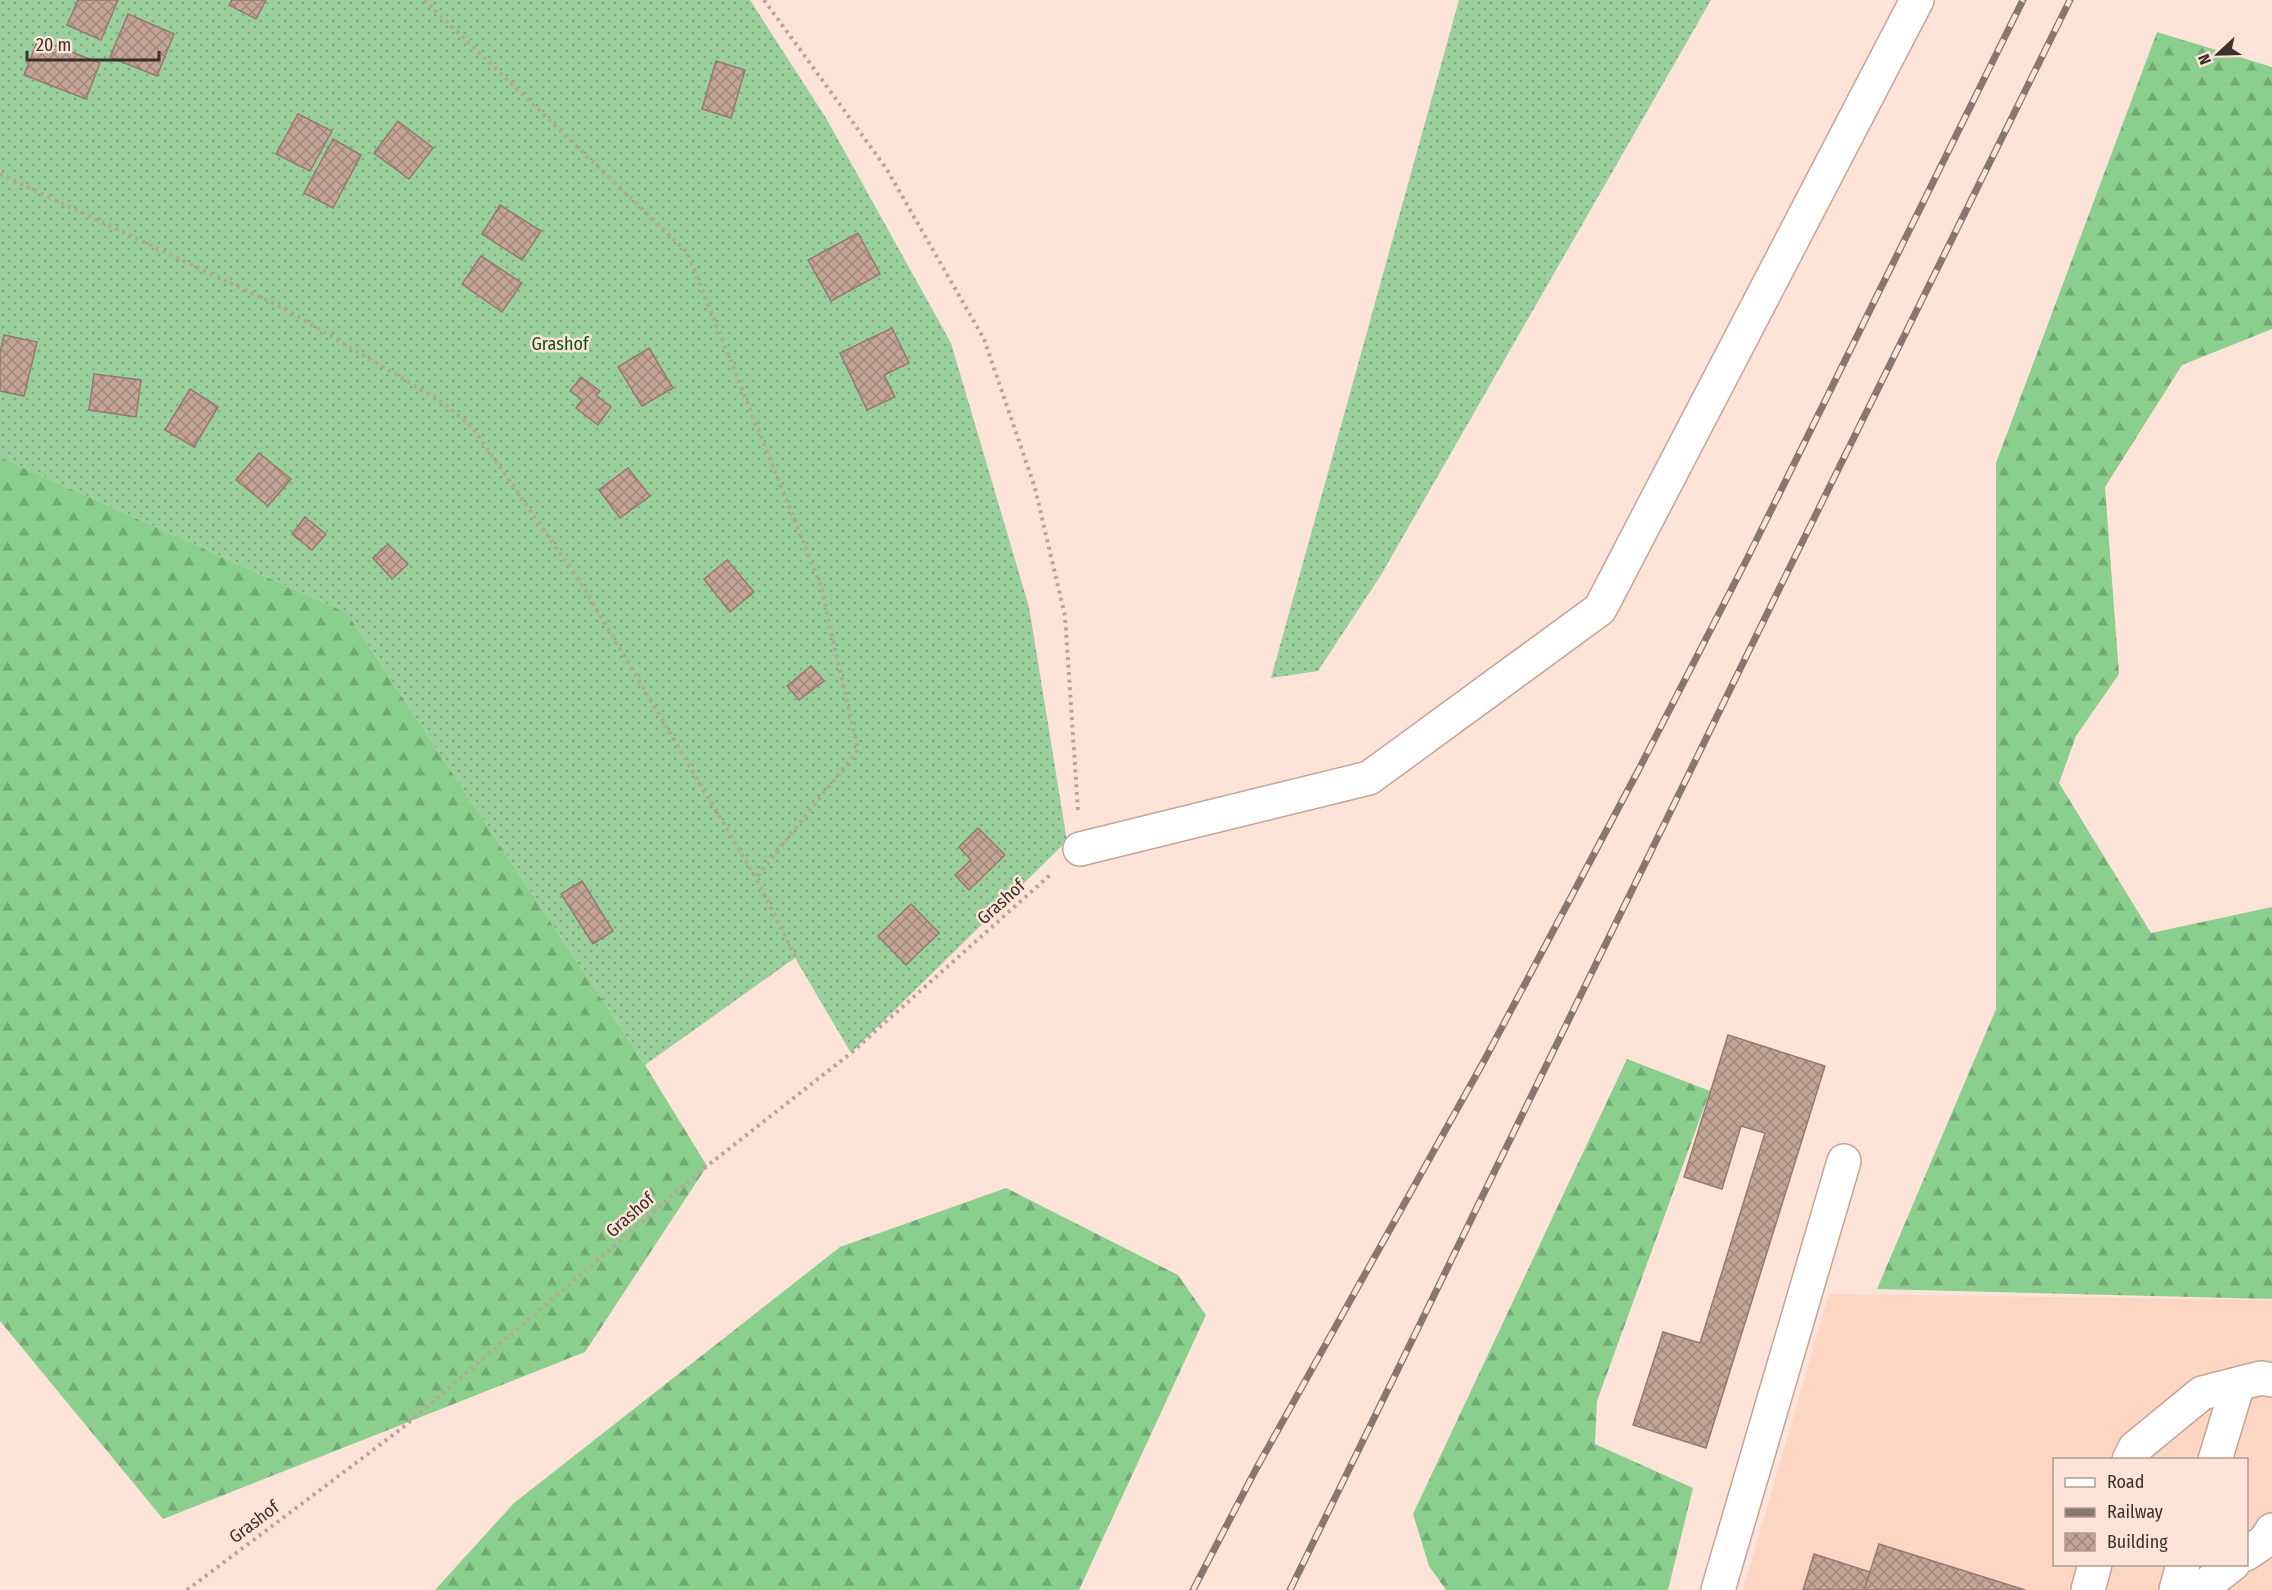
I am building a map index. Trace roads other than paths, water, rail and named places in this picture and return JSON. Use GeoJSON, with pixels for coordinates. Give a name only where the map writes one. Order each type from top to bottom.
{"type":"FeatureCollection","features":[{"type":"Feature","properties":{"kind":"lane"},"geometry":{"type":"LineString","coordinates":[[1080,849],[1369,778],[1600,609],[1917,0]]}},
{"type":"Feature","properties":{"kind":"lane"},"geometry":{"type":"LineString","coordinates":[[1718,1590],[1844,1161]]}},
{"type":"Feature","properties":{"kind":"lane"},"geometry":{"type":"LineString","coordinates":[[2130,1458],[2134,1448],[2202,1393],[2261,1378],[2272,1380]]}},
{"type":"Feature","properties":{"kind":"lane"},"geometry":{"type":"LineString","coordinates":[[2216,1458],[2238,1384]]}},
{"type":"Feature","properties":{"kind":"lane"},"geometry":{"type":"LineString","coordinates":[[2248,1553],[2265,1541],[2272,1530]]}},
{"type":"Feature","properties":{"kind":"lane"},"geometry":{"type":"LineString","coordinates":[[2088,1590],[2094,1566]]}},
{"type":"Feature","properties":{"kind":"lane"},"geometry":{"type":"LineString","coordinates":[[2176,1590],[2183,1566]]}},
{"type":"Feature","properties":{"kind":"lane"},"geometry":{"type":"LineString","coordinates":[[2199,1590],[2230,1566]]}},
{"type":"Feature","properties":{"kind":"railway"},"geometry":{"type":"LineString","coordinates":[[1193,1590],[1255,1471],[1484,1061],[1638,771],[1748,557],[2023,0]]}},
{"type":"Feature","properties":{"kind":"railway"},"geometry":{"type":"LineString","coordinates":[[1290,1590],[2070,0]]}},
{"type":"Feature","properties":{"kind":"park label","name":"Grashof"},"geometry":{"type":"Point","coordinates":[560,344]}}]}
